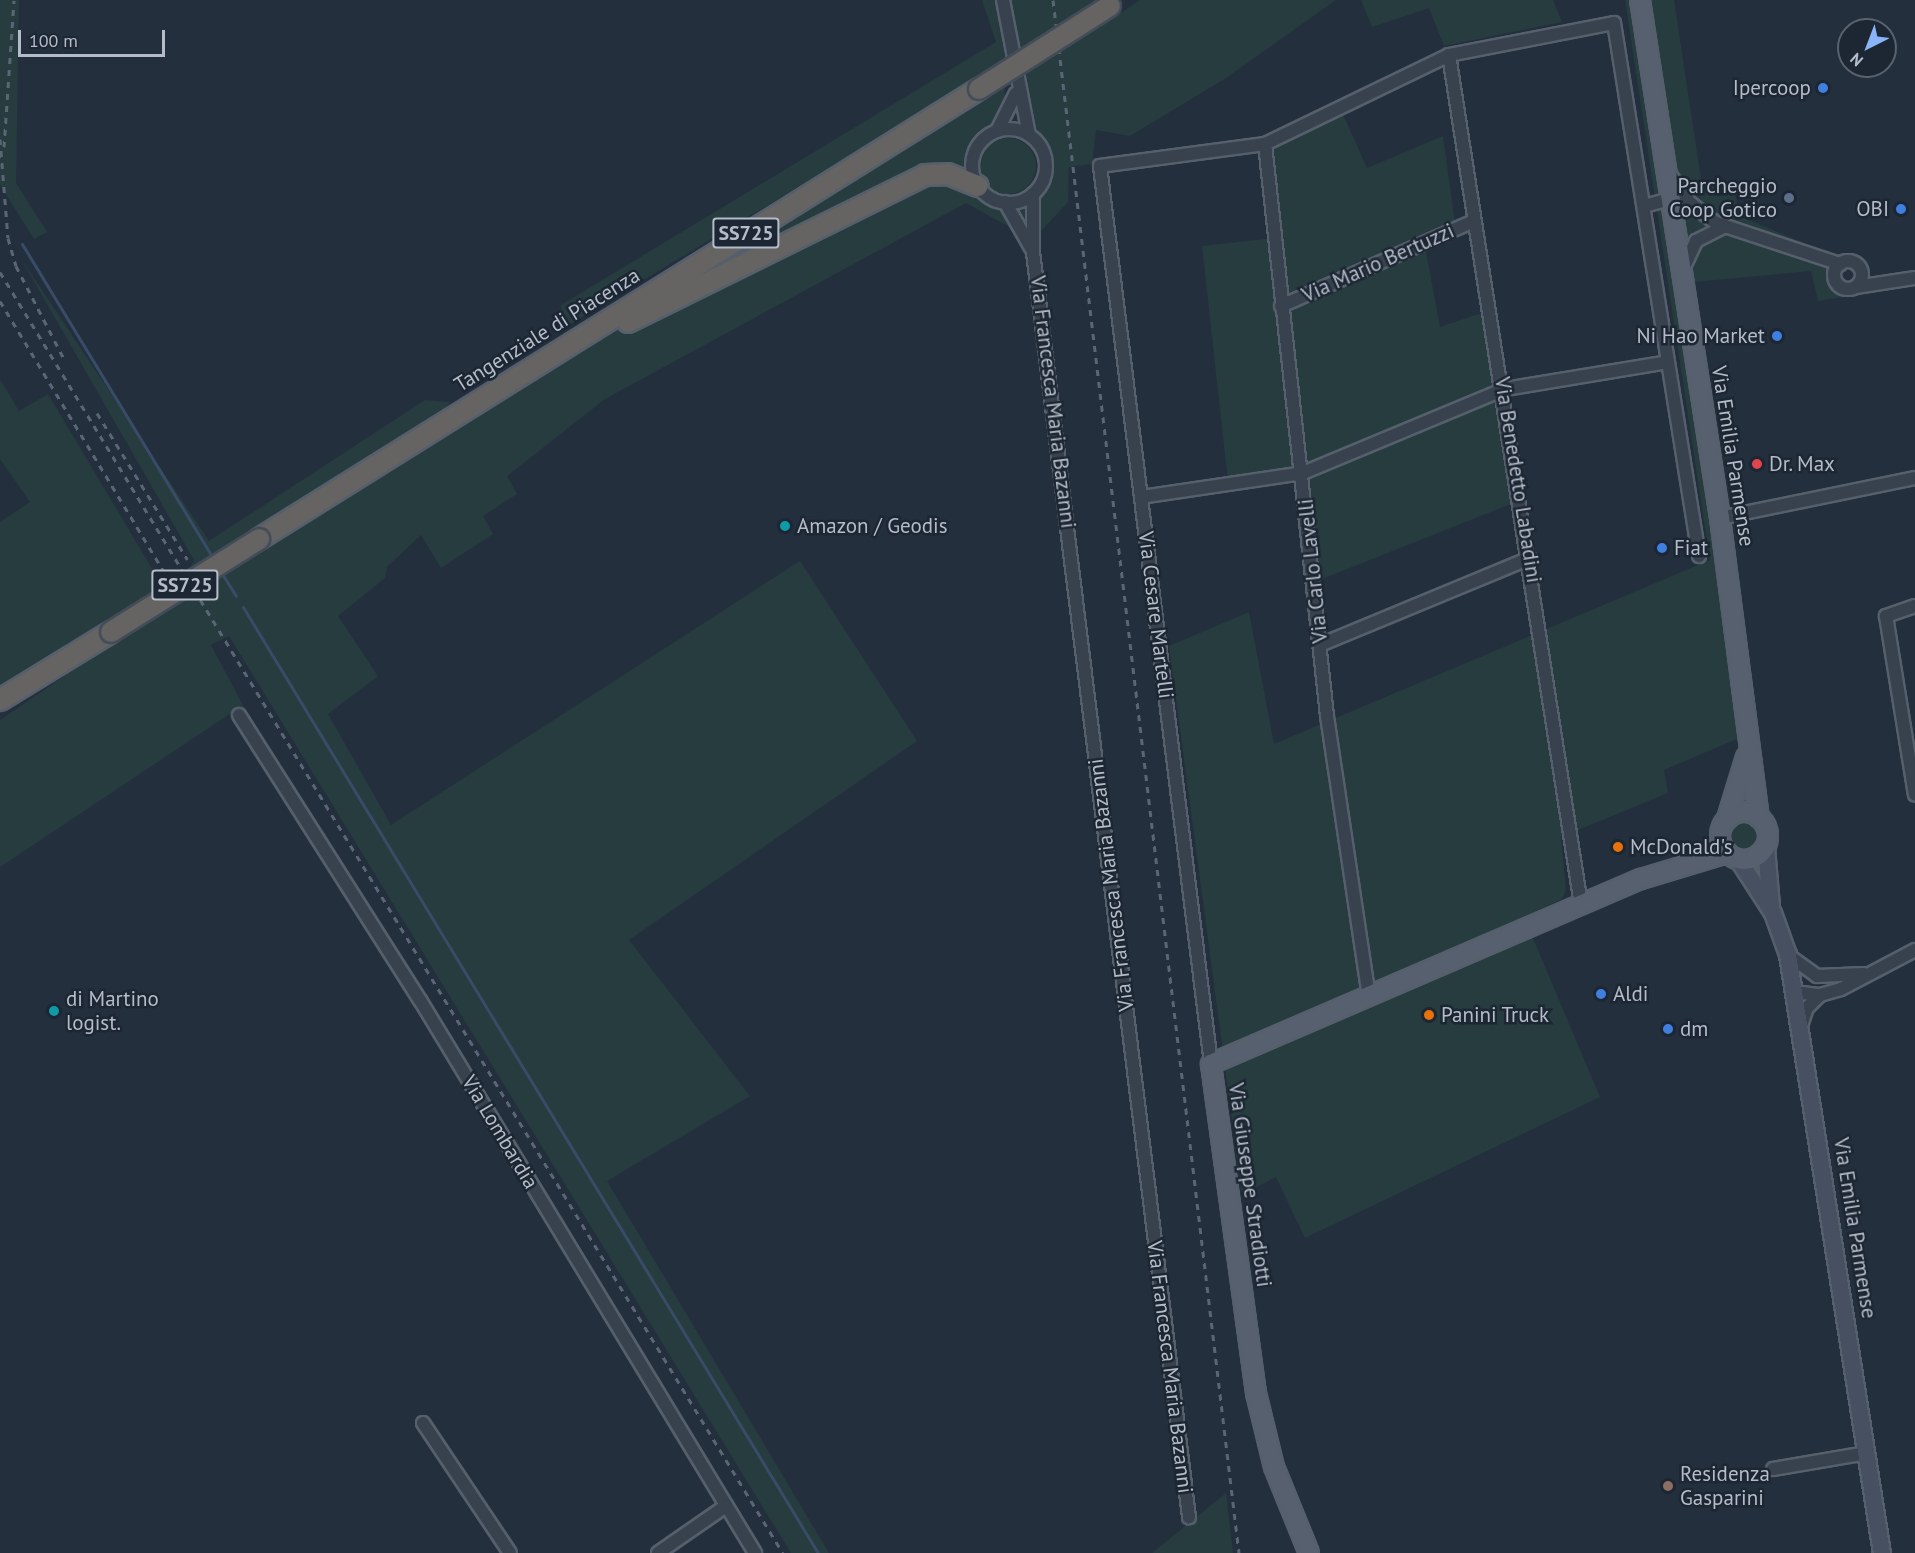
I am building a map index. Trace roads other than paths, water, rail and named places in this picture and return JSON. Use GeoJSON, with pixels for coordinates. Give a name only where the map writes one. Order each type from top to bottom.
{"type":"FeatureCollection","features":[{"type":"Feature","properties":{"kind":"highway","name":"Tangenziale di Piacenza"},"geometry":{"type":"LineString","coordinates":[[4,698],[1115,3]]}},
{"type":"Feature","properties":{"kind":"highway"},"geometry":{"type":"LineString","coordinates":[[514,379],[555,365],[648,311],[925,175],[948,174],[978,186]]}},
{"type":"Feature","properties":{"kind":"main road","name":"Via Emilia Parmense"},"geometry":{"type":"LineString","coordinates":[[1640,0],[1720,518],[1751,740],[1759,817]]}},
{"type":"Feature","properties":{"kind":"main road","name":"Via Emilia Parmense"},"geometry":{"type":"LineString","coordinates":[[1724,825],[1751,740]]}},
{"type":"Feature","properties":{"kind":"main road"},"geometry":{"type":"LineString","coordinates":[[1739,812],[1759,817],[1768,831],[1766,846],[1754,858],[1733,856],[1724,825],[1739,812]]}},
{"type":"Feature","properties":{"kind":"main road","name":"Via Giuseppe Stradiotti"},"geometry":{"type":"LineString","coordinates":[[1310,1553],[1274,1467],[1256,1393],[1211,1064],[1641,879],[1701,849],[1724,825]]}},
{"type":"Feature","properties":{"kind":"main road","name":"Via Emilia Parmense"},"geometry":{"type":"LineString","coordinates":[[1766,846],[1773,913],[1788,954],[1882,1553]]}},
{"type":"Feature","properties":{"kind":"main road","name":"Via Emilia Parmense"},"geometry":{"type":"LineString","coordinates":[[1733,856],[1773,913]]}},
{"type":"Feature","properties":{"kind":"main road","name":"Via Giuseppe Stradiotti"},"geometry":{"type":"LineString","coordinates":[[1641,879],[1733,856]]}},
{"type":"Feature","properties":{"kind":"street"},"geometry":{"type":"LineString","coordinates":[[1003,0],[1016,91],[1029,135],[1046,162],[1042,183],[1033,194],[1005,202]]}},
{"type":"Feature","properties":{"kind":"street"},"geometry":{"type":"LineString","coordinates":[[1265,144],[1449,55],[1614,23],[1700,556]]}},
{"type":"Feature","properties":{"kind":"street","name":"Via Benedetto Labadini"},"geometry":{"type":"LineString","coordinates":[[1449,55],[1474,221],[1505,388],[1581,905]]}},
{"type":"Feature","properties":{"kind":"street"},"geometry":{"type":"LineString","coordinates":[[1016,91],[997,131],[974,154],[978,186],[1005,202],[1033,252]]}},
{"type":"Feature","properties":{"kind":"street"},"geometry":{"type":"LineString","coordinates":[[997,131],[1029,135]]}},
{"type":"Feature","properties":{"kind":"street","name":"Via Cesare Martelli"},"geometry":{"type":"LineString","coordinates":[[1211,1064],[1100,166],[1265,144]]}},
{"type":"Feature","properties":{"kind":"street","name":"Via Carlo Lavelli"},"geometry":{"type":"LineString","coordinates":[[1265,144],[1281,306],[1303,473],[1320,645],[1369,996]]}},
{"type":"Feature","properties":{"kind":"street"},"geometry":{"type":"LineString","coordinates":[[1666,167],[1689,202],[1725,226],[1817,258],[1840,264],[1856,264],[1863,275],[1883,284]]}},
{"type":"Feature","properties":{"kind":"street","name":"Via Francesca Maria Bazanni"},"geometry":{"type":"LineString","coordinates":[[1033,194],[1033,252],[1189,1517]]}},
{"type":"Feature","properties":{"kind":"street"},"geometry":{"type":"LineString","coordinates":[[1644,207],[1671,199]]}},
{"type":"Feature","properties":{"kind":"street","name":"Via Mario Bertuzzi"},"geometry":{"type":"LineString","coordinates":[[1281,306],[1474,221]]}},
{"type":"Feature","properties":{"kind":"street"},"geometry":{"type":"LineString","coordinates":[[1682,272],[1696,240],[1725,226]]}},
{"type":"Feature","properties":{"kind":"street"},"geometry":{"type":"LineString","coordinates":[[1817,258],[1842,288],[1915,278]]}},
{"type":"Feature","properties":{"kind":"street"},"geometry":{"type":"LineString","coordinates":[[1834,277],[1840,264]]}},
{"type":"Feature","properties":{"kind":"street"},"geometry":{"type":"LineString","coordinates":[[1856,287],[1863,275]]}},
{"type":"Feature","properties":{"kind":"street"},"geometry":{"type":"LineString","coordinates":[[1141,497],[1303,473],[1505,388],[1668,362]]}},
{"type":"Feature","properties":{"kind":"street"},"geometry":{"type":"LineString","coordinates":[[1720,518],[1915,478]]}},
{"type":"Feature","properties":{"kind":"street"},"geometry":{"type":"LineString","coordinates":[[1320,645],[1530,558]]}},
{"type":"Feature","properties":{"kind":"street"},"geometry":{"type":"LineString","coordinates":[[1915,606],[1886,616],[1912,761],[1915,795]]}},
{"type":"Feature","properties":{"kind":"street","name":"Via Lombardia"},"geometry":{"type":"LineString","coordinates":[[239,715],[426,1010],[755,1553]]}},
{"type":"Feature","properties":{"kind":"street"},"geometry":{"type":"LineString","coordinates":[[1794,992],[1820,994],[1915,950]]}},
{"type":"Feature","properties":{"kind":"street"},"geometry":{"type":"LineString","coordinates":[[1788,954],[1817,976],[1871,972]]}},
{"type":"Feature","properties":{"kind":"street"},"geometry":{"type":"LineString","coordinates":[[1801,1036],[1801,1018],[1820,994]]}},
{"type":"Feature","properties":{"kind":"street"},"geometry":{"type":"LineString","coordinates":[[423,1423],[510,1553]]}},
{"type":"Feature","properties":{"kind":"street"},"geometry":{"type":"LineString","coordinates":[[1773,1470],[1867,1454]]}},
{"type":"Feature","properties":{"kind":"street"},"geometry":{"type":"LineString","coordinates":[[658,1553],[726,1506]]}},
{"type":"Feature","properties":{"kind":"waterway"},"geometry":{"type":"LineString","coordinates":[[22,244],[213,558]]}},
{"type":"Feature","properties":{"kind":"waterway"},"geometry":{"type":"LineString","coordinates":[[221,572],[236,596]]}},
{"type":"Feature","properties":{"kind":"waterway"},"geometry":{"type":"LineString","coordinates":[[243,607],[818,1553]]}},
{"type":"Feature","properties":{"kind":"railway"},"geometry":{"type":"LineString","coordinates":[[4,147],[14,0]]}},
{"type":"Feature","properties":{"kind":"railway"},"geometry":{"type":"LineString","coordinates":[[1053,0],[1239,1553]]}},
{"type":"Feature","properties":{"kind":"railway"},"geometry":{"type":"LineString","coordinates":[[0,139],[8,238],[16,266],[64,359]]}},
{"type":"Feature","properties":{"kind":"railway"},"geometry":{"type":"LineString","coordinates":[[0,272],[783,1553]]}},
{"type":"Feature","properties":{"kind":"railway"},"geometry":{"type":"LineString","coordinates":[[0,301],[165,573]]}},
{"type":"Feature","properties":{"kind":"railway"},"geometry":{"type":"LineString","coordinates":[[97,413],[187,559]]}},
{"type":"Feature","properties":{"kind":"place","name":"Ipercoop"},"geometry":{"type":"Point","coordinates":[1823,88]}},
{"type":"Feature","properties":{"kind":"place","name":"Parcheggio Coop Gotico"},"geometry":{"type":"Point","coordinates":[1789,198]}},
{"type":"Feature","properties":{"kind":"place","name":"OBI"},"geometry":{"type":"Point","coordinates":[1901,209]}},
{"type":"Feature","properties":{"kind":"place","name":"Ni Hao Market"},"geometry":{"type":"Point","coordinates":[1777,336]}},
{"type":"Feature","properties":{"kind":"place","name":"Dr. Max"},"geometry":{"type":"Point","coordinates":[1757,464]}},
{"type":"Feature","properties":{"kind":"place","name":"Amazon / Geodis"},"geometry":{"type":"Point","coordinates":[785,526]}},
{"type":"Feature","properties":{"kind":"place","name":"Fiat"},"geometry":{"type":"Point","coordinates":[1662,548]}},
{"type":"Feature","properties":{"kind":"place","name":"McDonald's"},"geometry":{"type":"Point","coordinates":[1618,847]}},
{"type":"Feature","properties":{"kind":"place","name":"Aldi"},"geometry":{"type":"Point","coordinates":[1601,994]}},
{"type":"Feature","properties":{"kind":"place","name":"di Martino logist."},"geometry":{"type":"Point","coordinates":[54,1011]}},
{"type":"Feature","properties":{"kind":"place","name":"Panini Truck"},"geometry":{"type":"Point","coordinates":[1429,1015]}},
{"type":"Feature","properties":{"kind":"place","name":"dm"},"geometry":{"type":"Point","coordinates":[1668,1029]}},
{"type":"Feature","properties":{"kind":"place","name":"Residenza Gasparini"},"geometry":{"type":"Point","coordinates":[1668,1486]}}]}
